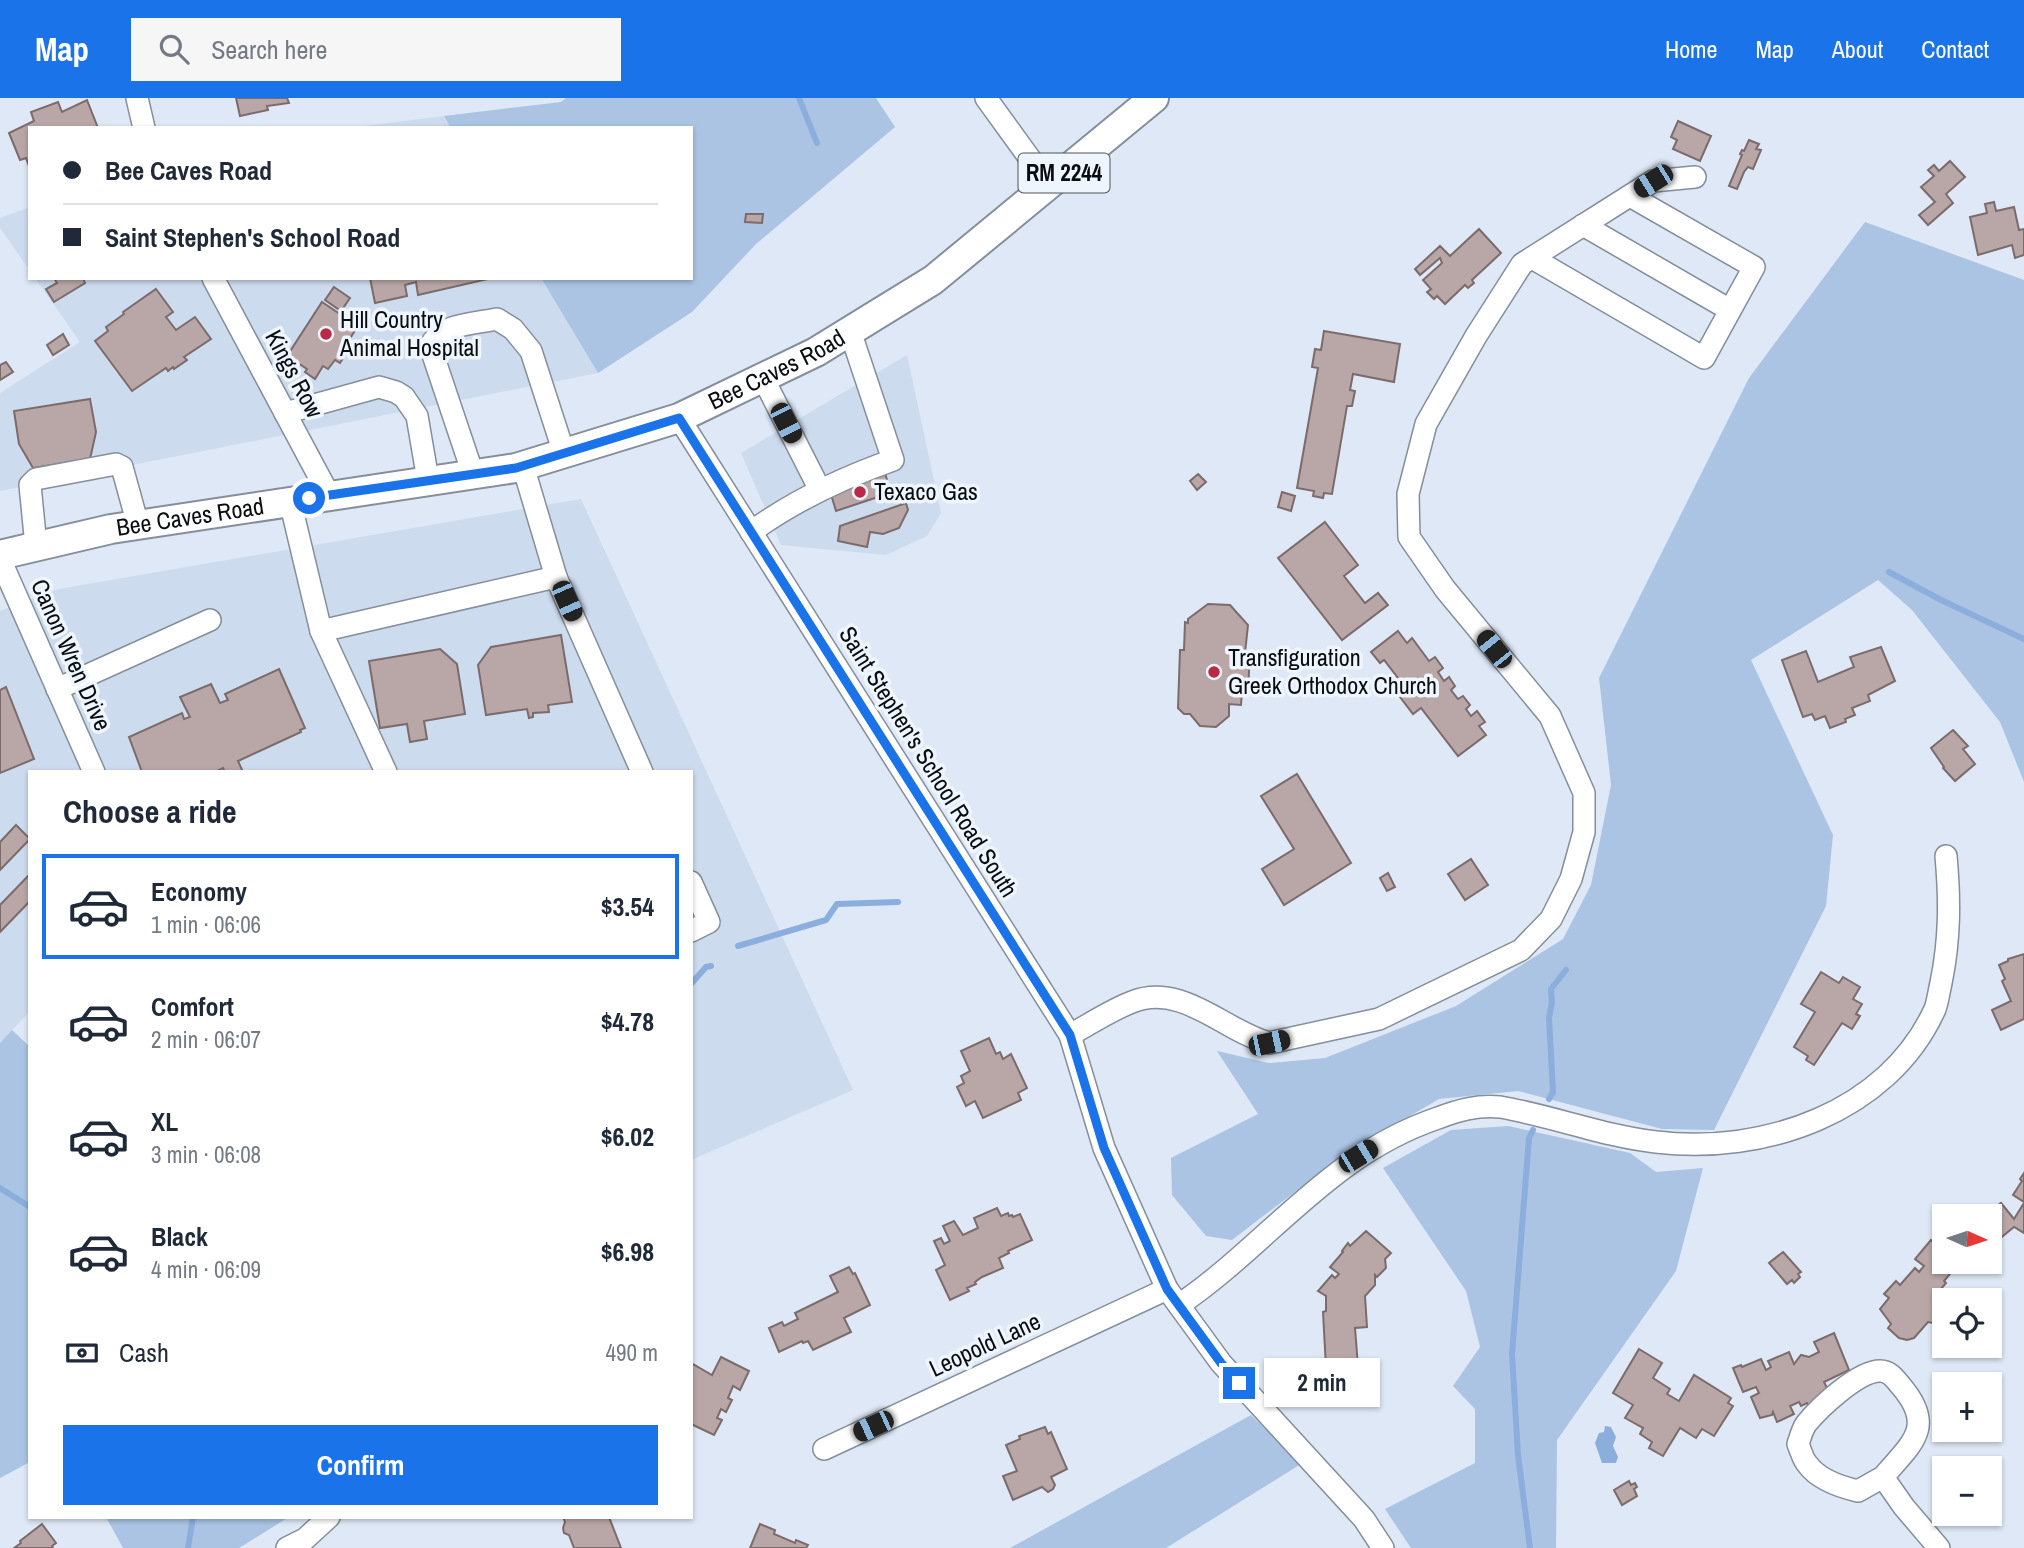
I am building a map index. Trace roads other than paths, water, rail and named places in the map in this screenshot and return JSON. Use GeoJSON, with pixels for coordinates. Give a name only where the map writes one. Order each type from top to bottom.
{"type":"FeatureCollection","features":[{"type":"Feature","properties":{"kind":"main road","name":"Bee Caves Road"},"geometry":{"type":"LineString","coordinates":[[0,557],[36,546],[138,525],[523,466],[679,418],[816,352],[933,280],[1154,98]]}},
{"type":"Feature","properties":{"kind":"street"},"geometry":{"type":"LineString","coordinates":[[137,98],[144,126]]}},
{"type":"Feature","properties":{"kind":"street"},"geometry":{"type":"LineString","coordinates":[[986,98],[1049,185]]}},
{"type":"Feature","properties":{"kind":"street"},"geometry":{"type":"LineString","coordinates":[[1070,1035],[1133,1001],[1152,998],[1170,998],[1188,1003],[1252,1039],[1269,1043],[1379,1019],[1521,950],[1551,919],[1571,879],[1584,832],[1584,793],[1550,716],[1445,589],[1409,537],[1408,494],[1426,424],[1476,336],[1522,264],[1653,181],[1695,177]]}},
{"type":"Feature","properties":{"kind":"street"},"geometry":{"type":"LineString","coordinates":[[1532,258],[1704,358],[1754,267],[1630,196]]}},
{"type":"Feature","properties":{"kind":"street"},"geometry":{"type":"LineString","coordinates":[[1583,225],[1730,310]]}},
{"type":"Feature","properties":{"kind":"street","name":"Kings Row"},"geometry":{"type":"LineString","coordinates":[[214,280],[329,495]]}},
{"type":"Feature","properties":{"kind":"street"},"geometry":{"type":"LineString","coordinates":[[472,474],[430,346],[434,337],[444,330],[497,319],[513,329],[531,351],[564,453]]}},
{"type":"Feature","properties":{"kind":"street"},"geometry":{"type":"LineString","coordinates":[[751,532],[780,510],[844,478],[893,460],[850,331]]}},
{"type":"Feature","properties":{"kind":"street"},"geometry":{"type":"LineString","coordinates":[[763,378],[820,490]]}},
{"type":"Feature","properties":{"kind":"street"},"geometry":{"type":"LineString","coordinates":[[285,413],[379,387],[396,392],[404,397],[417,416],[428,480]]}},
{"type":"Feature","properties":{"kind":"street","name":"Saint Stephen's School Road South"},"geometry":{"type":"LineString","coordinates":[[679,418],[1070,1035],[1104,1148],[1173,1297],[1221,1363],[1364,1519],[1383,1548]]}},
{"type":"Feature","properties":{"kind":"street"},"geometry":{"type":"LineString","coordinates":[[36,546],[30,485],[36,479],[116,464],[122,467],[138,525]]}},
{"type":"Feature","properties":{"kind":"street"},"geometry":{"type":"LineString","coordinates":[[523,466],[556,577],[641,770]]}},
{"type":"Feature","properties":{"kind":"street"},"geometry":{"type":"LineString","coordinates":[[290,501],[321,631],[385,770]]}},
{"type":"Feature","properties":{"kind":"street","name":"Canon Wren Drive"},"geometry":{"type":"LineString","coordinates":[[0,557],[93,770]]}},
{"type":"Feature","properties":{"kind":"street"},"geometry":{"type":"LineString","coordinates":[[321,631],[556,577]]}},
{"type":"Feature","properties":{"kind":"street"},"geometry":{"type":"LineString","coordinates":[[57,689],[210,620]]}},
{"type":"Feature","properties":{"kind":"street","name":"Leopold Lane"},"geometry":{"type":"LineString","coordinates":[[824,1449],[1173,1297],[1202,1289],[1302,1199],[1358,1156],[1394,1135],[1460,1110],[1480,1105],[1500,1107],[1655,1142],[1698,1145],[1736,1143],[1772,1136],[1832,1113],[1868,1090],[1906,1055],[1936,1007],[1950,932],[1946,856]]}},
{"type":"Feature","properties":{"kind":"street"},"geometry":{"type":"LineString","coordinates":[[693,886],[709,922],[693,930]]}},
{"type":"Feature","properties":{"kind":"street"},"geometry":{"type":"LineString","coordinates":[[1879,1370],[1889,1373],[1911,1398],[1919,1413],[1919,1428],[1906,1451],[1883,1477],[1858,1491],[1842,1487],[1822,1477],[1807,1465],[1798,1444],[1805,1426],[1835,1394],[1866,1374],[1879,1370]]}},
{"type":"Feature","properties":{"kind":"street"},"geometry":{"type":"LineString","coordinates":[[1883,1477],[1903,1507],[1939,1548]]}},
{"type":"Feature","properties":{"kind":"street"},"geometry":{"type":"LineString","coordinates":[[287,1548],[305,1539],[327,1519]]}},
{"type":"Feature","properties":{"kind":"waterway"},"geometry":{"type":"LineString","coordinates":[[799,98],[817,143]]}},
{"type":"Feature","properties":{"kind":"waterway"},"geometry":{"type":"LineString","coordinates":[[1889,572],[2024,639]]}},
{"type":"Feature","properties":{"kind":"waterway"},"geometry":{"type":"LineString","coordinates":[[738,946],[826,920],[837,904],[898,902]]}},
{"type":"Feature","properties":{"kind":"waterway"},"geometry":{"type":"LineString","coordinates":[[693,982],[706,967],[711,966]]}},
{"type":"Feature","properties":{"kind":"waterway"},"geometry":{"type":"LineString","coordinates":[[1549,1099],[1553,1092],[1549,1018],[1551,989],[1566,970]]}},
{"type":"Feature","properties":{"kind":"waterway"},"geometry":{"type":"LineString","coordinates":[[1530,1548],[1518,1455],[1512,1354],[1529,1138],[1533,1130]]}},
{"type":"Feature","properties":{"kind":"waterway"},"geometry":{"type":"LineString","coordinates":[[0,1188],[28,1206]]}},
{"type":"Feature","properties":{"kind":"waterway"},"geometry":{"type":"LineString","coordinates":[[188,1548],[193,1519]]}},
{"type":"Feature","properties":{"kind":"place","name":"Hill Country Animal Hospital"},"geometry":{"type":"Point","coordinates":[326,334]}},
{"type":"Feature","properties":{"kind":"place","name":"Texaco Gas"},"geometry":{"type":"Point","coordinates":[860,492]}},
{"type":"Feature","properties":{"kind":"place","name":"Transfiguration Greek Orthodox Church"},"geometry":{"type":"Point","coordinates":[1214,672]}}]}
